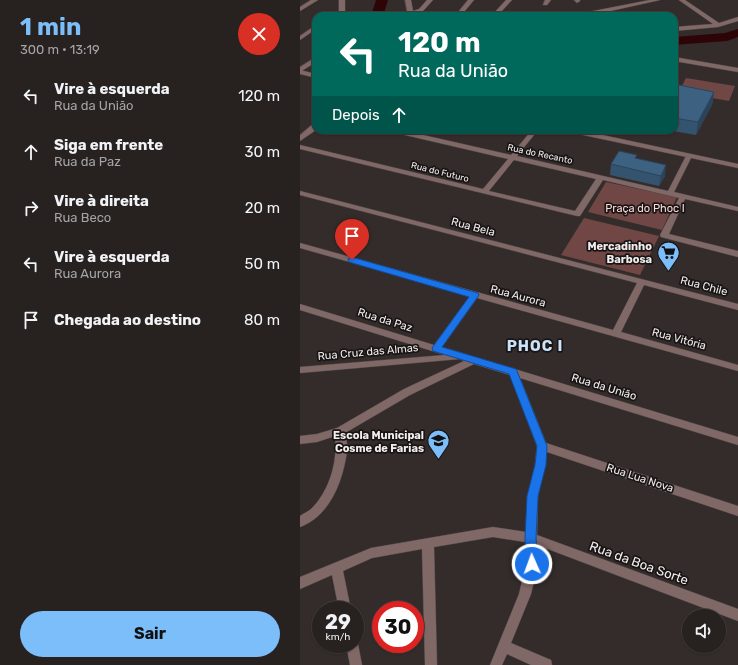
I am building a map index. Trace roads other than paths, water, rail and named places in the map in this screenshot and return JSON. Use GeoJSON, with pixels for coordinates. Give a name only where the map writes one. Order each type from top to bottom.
{"type":"FeatureCollection","features":[{"type":"Feature","properties":{"kind":"street"},"geometry":{"type":"LineString","coordinates":[[300,9],[315,0]]}},
{"type":"Feature","properties":{"kind":"street"},"geometry":{"type":"LineString","coordinates":[[342,0],[342,12]]}},
{"type":"Feature","properties":{"kind":"street"},"geometry":{"type":"LineString","coordinates":[[408,0],[410,12]]}},
{"type":"Feature","properties":{"kind":"street"},"geometry":{"type":"LineString","coordinates":[[418,12],[430,0]]}},
{"type":"Feature","properties":{"kind":"street"},"geometry":{"type":"LineString","coordinates":[[461,12],[471,0]]}},
{"type":"Feature","properties":{"kind":"street"},"geometry":{"type":"LineString","coordinates":[[498,12],[509,0]]}},
{"type":"Feature","properties":{"kind":"street"},"geometry":{"type":"LineString","coordinates":[[598,12],[657,0]]}},
{"type":"Feature","properties":{"kind":"street"},"geometry":{"type":"LineString","coordinates":[[682,0],[718,25]]}},
{"type":"Feature","properties":{"kind":"street"},"geometry":{"type":"LineString","coordinates":[[300,2],[309,4]]}},
{"type":"Feature","properties":{"kind":"street"},"geometry":{"type":"LineString","coordinates":[[678,29],[718,25],[738,19]]}},
{"type":"Feature","properties":{"kind":"street"},"geometry":{"type":"LineString","coordinates":[[300,38],[312,30]]}},
{"type":"Feature","properties":{"kind":"street"},"geometry":{"type":"LineString","coordinates":[[678,60],[738,70]]}},
{"type":"Feature","properties":{"kind":"street"},"geometry":{"type":"LineString","coordinates":[[300,71],[312,62]]}},
{"type":"Feature","properties":{"kind":"street"},"geometry":{"type":"LineString","coordinates":[[300,71],[312,75]]}},
{"type":"Feature","properties":{"kind":"street"},"geometry":{"type":"LineString","coordinates":[[300,139],[312,129]]}},
{"type":"Feature","properties":{"kind":"street","name":"Rua do Recanto"},"geometry":{"type":"LineString","coordinates":[[410,134],[738,209]]}},
{"type":"Feature","properties":{"kind":"street"},"geometry":{"type":"LineString","coordinates":[[484,192],[532,134]]}},
{"type":"Feature","properties":{"kind":"street"},"geometry":{"type":"LineString","coordinates":[[587,134],[738,166]]}},
{"type":"Feature","properties":{"kind":"street","name":"Rua do Futuro"},"geometry":{"type":"LineString","coordinates":[[300,147],[577,214],[601,177]]}},
{"type":"Feature","properties":{"kind":"street"},"geometry":{"type":"LineString","coordinates":[[670,193],[689,156]]}},
{"type":"Feature","properties":{"kind":"street","name":"Rua Bela"},"geometry":{"type":"LineString","coordinates":[[300,192],[642,281]]}},
{"type":"Feature","properties":{"kind":"street"},"geometry":{"type":"LineString","coordinates":[[683,196],[664,236],[738,254]]}},
{"type":"Feature","properties":{"kind":"street","name":"Rua Aurora"},"geometry":{"type":"LineString","coordinates":[[300,245],[615,334]]}},
{"type":"Feature","properties":{"kind":"street"},"geometry":{"type":"LineString","coordinates":[[615,334],[642,281]]}},
{"type":"Feature","properties":{"kind":"street","name":"Rua Chile"},"geometry":{"type":"LineString","coordinates":[[642,281],[738,306]]}},
{"type":"Feature","properties":{"kind":"street"},"geometry":{"type":"LineString","coordinates":[[436,348],[475,295]]}},
{"type":"Feature","properties":{"kind":"street","name":"Rua da Paz"},"geometry":{"type":"LineString","coordinates":[[300,307],[462,356]]}},
{"type":"Feature","properties":{"kind":"street","name":"Rua Vitória"},"geometry":{"type":"LineString","coordinates":[[615,334],[738,368]]}},
{"type":"Feature","properties":{"kind":"street","name":"Rua da União"},"geometry":{"type":"LineString","coordinates":[[462,356],[738,441]]}},
{"type":"Feature","properties":{"kind":"street","name":"Rua Cruz das Almas"},"geometry":{"type":"LineString","coordinates":[[300,370],[462,356]]}},
{"type":"Feature","properties":{"kind":"street"},"geometry":{"type":"LineString","coordinates":[[300,440],[317,438],[340,431],[407,392],[473,360]]}},
{"type":"Feature","properties":{"kind":"street"},"geometry":{"type":"LineString","coordinates":[[496,665],[505,647],[525,594],[530,575],[532,564],[531,538],[533,496],[540,465],[542,446],[513,371]]}},
{"type":"Feature","properties":{"kind":"street"},"geometry":{"type":"LineString","coordinates":[[300,522],[317,511],[334,485],[342,450],[340,431]]}},
{"type":"Feature","properties":{"kind":"street","name":"Rua Lua Nova"},"geometry":{"type":"LineString","coordinates":[[542,446],[738,511]]}},
{"type":"Feature","properties":{"kind":"street","name":"Rua da Boa Sorte"},"geometry":{"type":"LineString","coordinates":[[300,583],[370,553],[493,532],[531,538],[738,615]]}},
{"type":"Feature","properties":{"kind":"street"},"geometry":{"type":"LineString","coordinates":[[428,543],[431,665]]}},
{"type":"Feature","properties":{"kind":"street"},"geometry":{"type":"LineString","coordinates":[[337,568],[343,601]]}},
{"type":"Feature","properties":{"kind":"street"},"geometry":{"type":"LineString","coordinates":[[505,647],[546,665]]}},
{"type":"Feature","properties":{"kind":"street"},"geometry":{"type":"LineString","coordinates":[[354,653],[356,665]]}},
{"type":"Feature","properties":{"kind":"waterway"},"geometry":{"type":"LineString","coordinates":[[378,12],[382,0]]}},
{"type":"Feature","properties":{"kind":"waterway"},"geometry":{"type":"LineString","coordinates":[[678,41],[727,37],[738,33]]}},
{"type":"Feature","properties":{"kind":"place","name":"Mercadinho Barbosa"},"geometry":{"type":"Point","coordinates":[668,272]}},
{"type":"Feature","properties":{"kind":"place","name":"Escola Municipal Cosme de Farias"},"geometry":{"type":"Point","coordinates":[439,460]}},
{"type":"Feature","properties":{"kind":"district","name":"PHOC I"},"geometry":{"type":"Point","coordinates":[535,346]}},
{"type":"Feature","properties":{"kind":"park label","name":"Praça do Phoc I"},"geometry":{"type":"Point","coordinates":[645,208]}}]}
